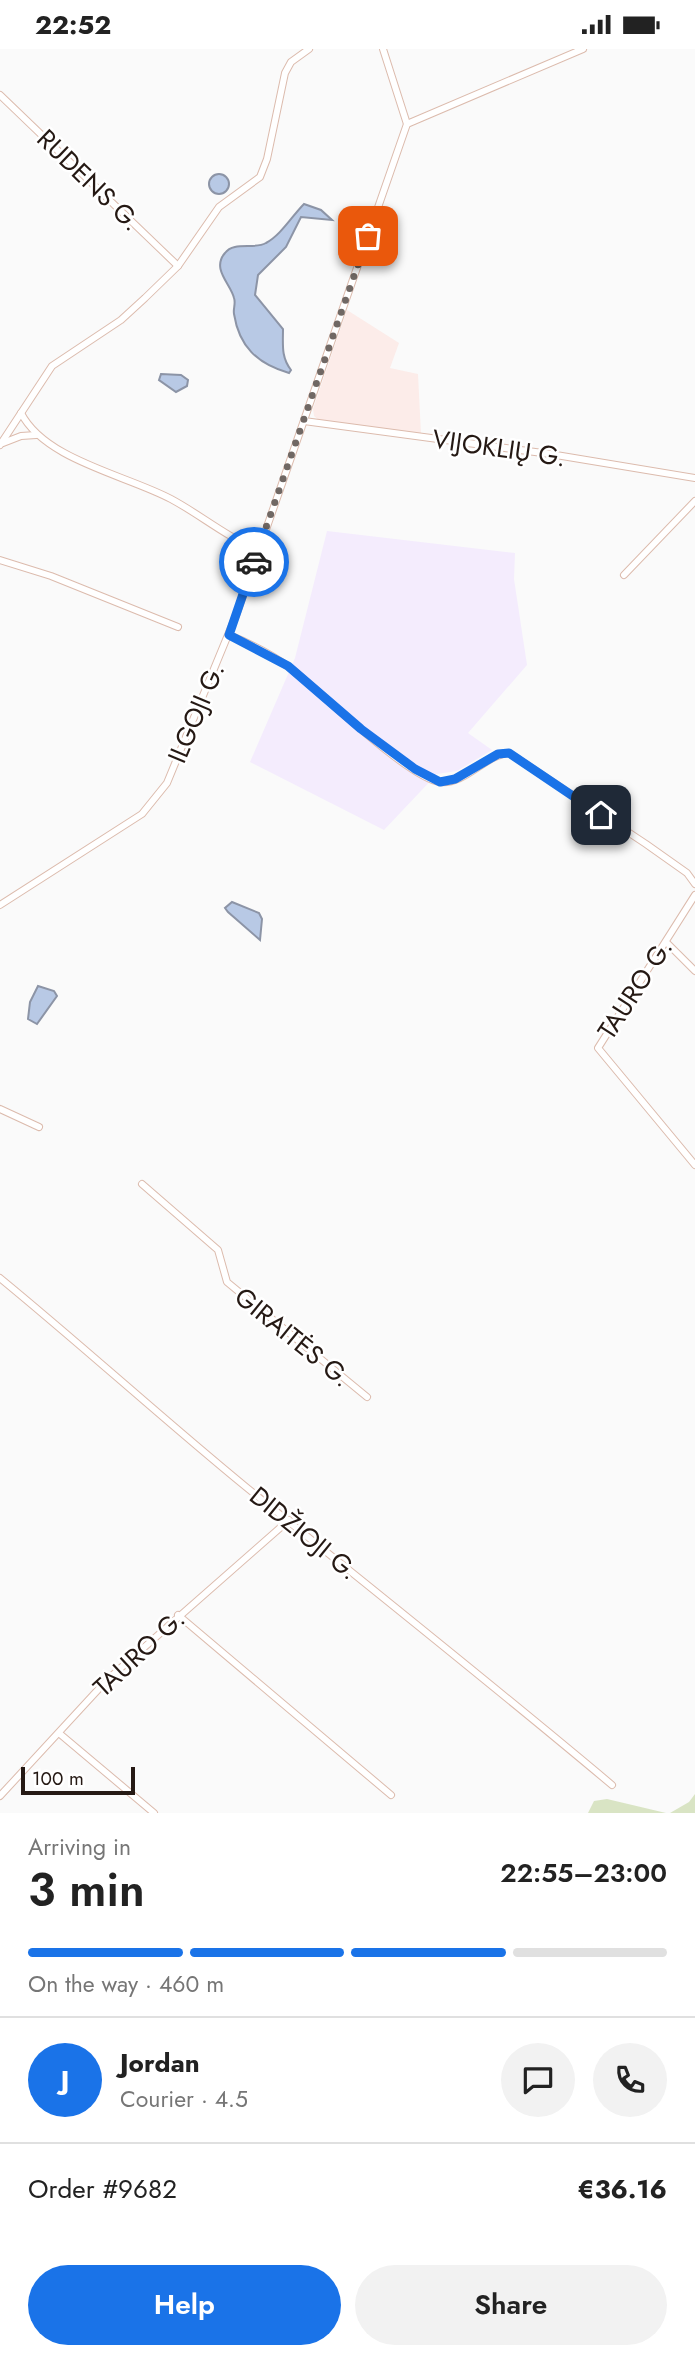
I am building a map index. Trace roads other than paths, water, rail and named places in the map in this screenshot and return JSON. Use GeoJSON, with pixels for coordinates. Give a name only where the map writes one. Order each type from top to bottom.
{"type":"FeatureCollection","features":[{"type":"Feature","properties":{"kind":"street"},"geometry":{"type":"LineString","coordinates":[[1,444],[52,366],[121,320],[178,266],[219,207],[254,183],[264,170],[285,73],[291,62],[309,49]]}},
{"type":"Feature","properties":{"kind":"street"},"geometry":{"type":"LineString","coordinates":[[383,49],[407,124],[583,49]]}},
{"type":"Feature","properties":{"kind":"street","name":"RUDENS G."},"geometry":{"type":"LineString","coordinates":[[0,95],[178,266]]}},
{"type":"Feature","properties":{"kind":"street","name":"ILGOJI G."},"geometry":{"type":"LineString","coordinates":[[0,905],[79,857],[150,807],[167,783],[229,635],[407,124]]}},
{"type":"Feature","properties":{"kind":"street"},"geometry":{"type":"LineString","coordinates":[[20,413],[36,435],[96,467],[171,499],[227,536],[258,550]]}},
{"type":"Feature","properties":{"kind":"street","name":"VIJOKLIŲ G."},"geometry":{"type":"LineString","coordinates":[[304,421],[540,452],[695,478]]}},
{"type":"Feature","properties":{"kind":"street"},"geometry":{"type":"LineString","coordinates":[[1,444],[21,436],[36,435]]}},
{"type":"Feature","properties":{"kind":"street"},"geometry":{"type":"LineString","coordinates":[[624,575],[695,501]]}},
{"type":"Feature","properties":{"kind":"street"},"geometry":{"type":"LineString","coordinates":[[0,560],[51,576],[178,627]]}},
{"type":"Feature","properties":{"kind":"street"},"geometry":{"type":"LineString","coordinates":[[229,635],[288,666],[361,729],[415,769],[440,782],[455,779],[498,754],[509,753],[646,844],[687,873],[695,884]]}},
{"type":"Feature","properties":{"kind":"street","name":"TAURO G."},"geometry":{"type":"LineString","coordinates":[[695,895],[598,1048],[695,1165]]}},
{"type":"Feature","properties":{"kind":"street"},"geometry":{"type":"LineString","coordinates":[[666,941],[695,971]]}},
{"type":"Feature","properties":{"kind":"street"},"geometry":{"type":"LineString","coordinates":[[0,1109],[38,1127]]}},
{"type":"Feature","properties":{"kind":"street","name":"GIRAITĖS G."},"geometry":{"type":"LineString","coordinates":[[142,1184],[218,1250],[227,1282],[366,1397]]}},
{"type":"Feature","properties":{"kind":"street","name":"DIDŽIOJI G."},"geometry":{"type":"LineString","coordinates":[[0,1278],[474,1673],[527,1711],[612,1785]]}},
{"type":"Feature","properties":{"kind":"street","name":"TAURO G."},"geometry":{"type":"LineString","coordinates":[[0,1796],[61,1734],[107,1680],[289,1520]]}},
{"type":"Feature","properties":{"kind":"street"},"geometry":{"type":"LineString","coordinates":[[178,1615],[391,1795]]}},
{"type":"Feature","properties":{"kind":"street"},"geometry":{"type":"LineString","coordinates":[[61,1734],[154,1813]]}},
{"type":"Feature","properties":{"kind":"water"},"geometry":{"type":"Polygon","coordinates":[[[219,174],[226,177],[229,184],[226,191],[219,194],[212,191],[209,184],[212,177],[219,174]]]}},
{"type":"Feature","properties":{"kind":"water"},"geometry":{"type":"Polygon","coordinates":[[[304,204],[321,210],[332,220],[301,217],[286,247],[258,275],[255,295],[283,329],[283,351],[291,370],[289,373],[259,359],[245,344],[236,325],[234,298],[220,265],[229,249],[261,245],[271,240],[304,204]]]}},
{"type":"Feature","properties":{"kind":"water"},"geometry":{"type":"Polygon","coordinates":[[[161,374],[181,375],[188,380],[187,386],[176,392],[159,380],[161,374]]]}},
{"type":"Feature","properties":{"kind":"water"},"geometry":{"type":"Polygon","coordinates":[[[232,902],[259,913],[262,919],[260,940],[225,908],[232,902]]]}},
{"type":"Feature","properties":{"kind":"water"},"geometry":{"type":"Polygon","coordinates":[[[38,986],[54,991],[57,996],[37,1024],[28,1019],[30,1002],[38,986]]]}}]}
